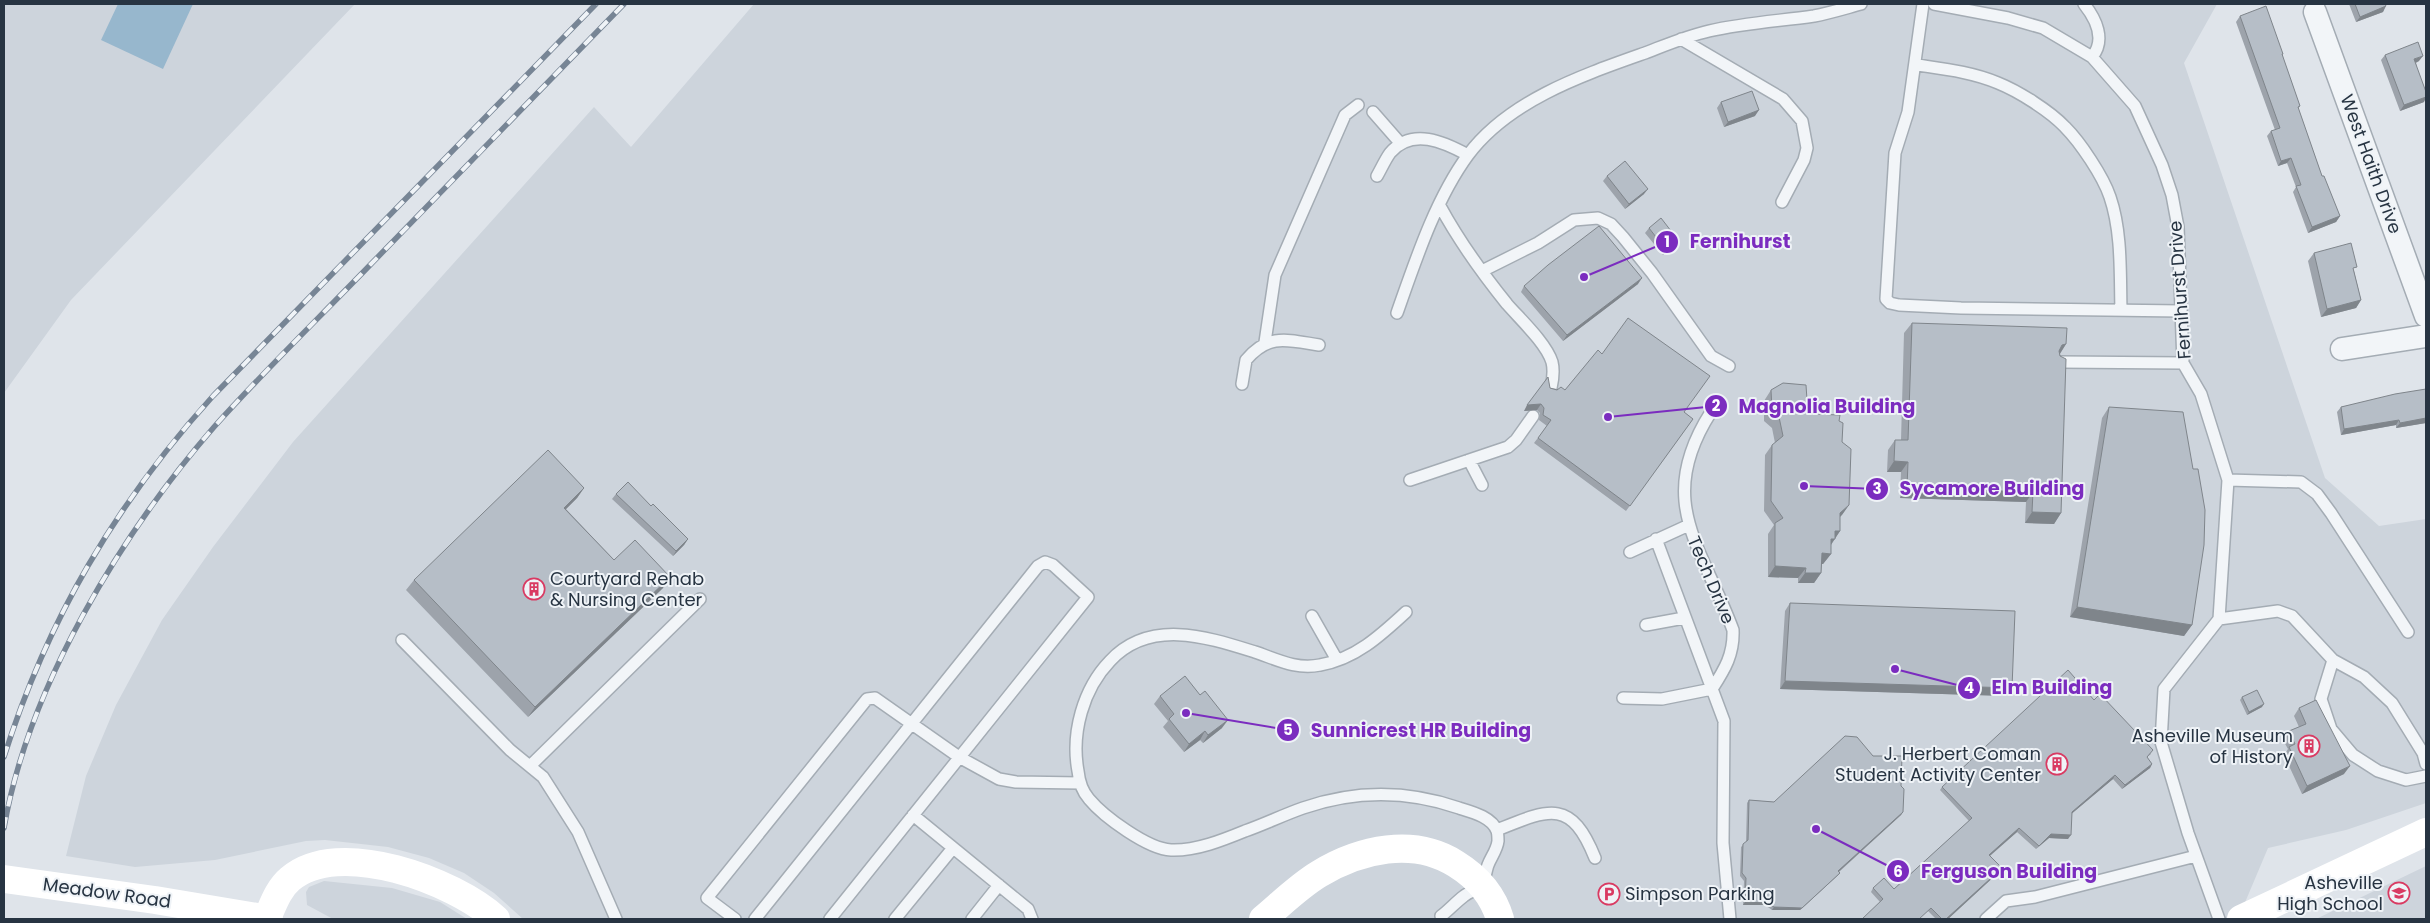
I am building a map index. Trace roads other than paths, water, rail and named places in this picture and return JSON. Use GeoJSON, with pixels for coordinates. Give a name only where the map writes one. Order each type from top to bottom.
{"type":"FeatureCollection","features":[{"type":"Feature","properties":{"kind":"street","name":"West Haith Drive"},"geometry":{"type":"LineString","coordinates":[[2315,12],[2426,316]]}},
{"type":"Feature","properties":{"kind":"street"},"geometry":{"type":"LineString","coordinates":[[2342,349],[2426,336]]}},
{"type":"Feature","properties":{"kind":"street"},"geometry":{"type":"LineString","coordinates":[[2241,919],[2426,832]]}},
{"type":"Feature","properties":{"kind":"street"},"geometry":{"type":"LineString","coordinates":[[1262,919],[1319,874],[1367,853],[1399,848],[1428,852],[1450,860],[1467,871],[1482,885],[1494,902],[1500,919]]}},
{"type":"Feature","properties":{"kind":"street"},"geometry":{"type":"LineString","coordinates":[[268,919],[282,888],[297,874],[322,865],[350,863],[370,864],[415,874],[474,902],[496,919]]}},
{"type":"Feature","properties":{"kind":"street","name":"Meadow Road"},"geometry":{"type":"LineString","coordinates":[[4,879],[268,919]]}},
{"type":"Feature","properties":{"kind":"lane"},"geometry":{"type":"LineString","coordinates":[[1396,313],[1411,272],[1440,206],[1468,155],[1500,123],[1544,95],[1583,76],[1681,39],[1734,26],[1815,15],[1861,4]]}},
{"type":"Feature","properties":{"kind":"lane"},"geometry":{"type":"LineString","coordinates":[[1923,4],[1908,112],[1895,153],[1886,298],[1890,303],[1961,308],[2181,311]]}},
{"type":"Feature","properties":{"kind":"lane","name":"Fernihurst Drive"},"geometry":{"type":"LineString","coordinates":[[1934,4],[2008,18],[2043,28],[2092,57],[2135,106],[2162,164],[2172,195],[2178,227],[2183,363],[2201,394],[2228,480],[2219,619]]}},
{"type":"Feature","properties":{"kind":"lane"},"geometry":{"type":"LineString","coordinates":[[2084,4],[2092,16],[2100,38],[2100,46],[2092,57]]}},
{"type":"Feature","properties":{"kind":"lane"},"geometry":{"type":"LineString","coordinates":[[1681,39],[1783,99],[1802,121],[1808,148],[1804,160],[1782,202]]}},
{"type":"Feature","properties":{"kind":"lane"},"geometry":{"type":"LineString","coordinates":[[1916,65],[1966,72],[1999,83],[2033,103],[2065,126],[2091,161],[2110,197],[2118,238],[2121,310]]}},
{"type":"Feature","properties":{"kind":"lane"},"geometry":{"type":"LineString","coordinates":[[1242,384],[1246,360],[1264,342],[1275,275],[1346,114],[1358,105]]}},
{"type":"Feature","properties":{"kind":"lane"},"geometry":{"type":"LineString","coordinates":[[1372,112],[1401,144]]}},
{"type":"Feature","properties":{"kind":"lane"},"geometry":{"type":"LineString","coordinates":[[1377,176],[1391,152],[1409,140],[1427,139],[1441,142],[1468,155]]}},
{"type":"Feature","properties":{"kind":"lane"},"geometry":{"type":"LineString","coordinates":[[1440,206],[1454,231],[1482,271],[1544,348],[1552,361],[1551,388]]}},
{"type":"Feature","properties":{"kind":"lane"},"geometry":{"type":"LineString","coordinates":[[1482,271],[1538,243],[1574,220],[1598,218],[1611,224],[1629,244],[1711,356],[1729,366]]}},
{"type":"Feature","properties":{"kind":"lane"},"geometry":{"type":"LineString","coordinates":[[1264,342],[1289,341],[1319,345]]}},
{"type":"Feature","properties":{"kind":"lane"},"geometry":{"type":"LineString","coordinates":[[2059,362],[2183,363]]}},
{"type":"Feature","properties":{"kind":"lane","name":"Tech Drive"},"geometry":{"type":"LineString","coordinates":[[1711,412],[1699,430],[1687,461],[1686,493],[1689,525],[1700,559],[1721,600],[1733,630],[1734,644],[1730,659],[1712,689]]}},
{"type":"Feature","properties":{"kind":"lane"},"geometry":{"type":"LineString","coordinates":[[1410,480],[1508,447],[1516,440],[1533,416]]}},
{"type":"Feature","properties":{"kind":"lane"},"geometry":{"type":"LineString","coordinates":[[1469,460],[1482,485]]}},
{"type":"Feature","properties":{"kind":"lane"},"geometry":{"type":"LineString","coordinates":[[2228,480],[2301,482],[2309,486],[2331,513],[2408,632]]}},
{"type":"Feature","properties":{"kind":"lane"},"geometry":{"type":"LineString","coordinates":[[1630,552],[1689,525]]}},
{"type":"Feature","properties":{"kind":"lane","name":"Tech Drive"},"geometry":{"type":"LineString","coordinates":[[1656,539],[1724,721],[1723,843],[1730,919]]}},
{"type":"Feature","properties":{"kind":"lane"},"geometry":{"type":"LineString","coordinates":[[755,919],[1038,566],[1045,562],[1053,565],[1088,597],[830,919]]}},
{"type":"Feature","properties":{"kind":"lane"},"geometry":{"type":"LineString","coordinates":[[530,766],[700,599]]}},
{"type":"Feature","properties":{"kind":"lane"},"geometry":{"type":"LineString","coordinates":[[2219,919],[2196,856],[2161,742],[2164,689],[2219,619],[2278,611],[2292,616],[2333,660],[2364,677],[2392,703],[2423,753],[2426,764]]}},
{"type":"Feature","properties":{"kind":"lane"},"geometry":{"type":"LineString","coordinates":[[1406,612],[1376,639],[1355,654],[1319,666],[1284,664],[1239,648],[1196,637],[1169,633],[1148,637],[1127,647],[1110,661],[1083,708],[1076,732],[1076,759],[1080,782],[1088,798],[1139,840],[1158,848],[1172,850],[1216,842],[1303,808],[1367,794],[1399,794],[1440,801],[1484,817],[1497,830],[1499,839],[1482,885],[1462,897],[1441,916]]}},
{"type":"Feature","properties":{"kind":"lane"},"geometry":{"type":"LineString","coordinates":[[1312,616],[1337,660]]}},
{"type":"Feature","properties":{"kind":"lane"},"geometry":{"type":"LineString","coordinates":[[1646,625],[1684,618]]}},
{"type":"Feature","properties":{"kind":"lane"},"geometry":{"type":"LineString","coordinates":[[402,640],[510,750],[543,777],[578,832],[616,919]]}},
{"type":"Feature","properties":{"kind":"lane"},"geometry":{"type":"LineString","coordinates":[[2333,660],[2321,699],[2331,729],[2353,755],[2378,771],[2406,780],[2426,776]]}},
{"type":"Feature","properties":{"kind":"lane"},"geometry":{"type":"LineString","coordinates":[[1623,698],[1662,699],[1712,689]]}},
{"type":"Feature","properties":{"kind":"lane"},"geometry":{"type":"LineString","coordinates":[[735,919],[706,898],[867,699],[875,698],[959,757],[999,779],[1016,782],[1080,782]]}},
{"type":"Feature","properties":{"kind":"lane"},"geometry":{"type":"LineString","coordinates":[[1497,830],[1536,815],[1554,813],[1575,821],[1581,828],[1595,858]]}},
{"type":"Feature","properties":{"kind":"lane"},"geometry":{"type":"LineString","coordinates":[[913,816],[1028,909],[1032,919]]}},
{"type":"Feature","properties":{"kind":"lane"},"geometry":{"type":"LineString","coordinates":[[895,919],[954,848]]}},
{"type":"Feature","properties":{"kind":"lane"},"geometry":{"type":"LineString","coordinates":[[1986,919],[2006,901],[2035,897],[2196,856]]}},
{"type":"Feature","properties":{"kind":"lane"},"geometry":{"type":"LineString","coordinates":[[972,919],[999,885]]}},
{"type":"Feature","properties":{"kind":"water"},"geometry":{"type":"Polygon","coordinates":[[[118,4],[193,4],[163,69],[101,40],[118,4]]]}},
{"type":"Feature","properties":{"kind":"railway"},"geometry":{"type":"LineString","coordinates":[[4,757],[21,707],[63,611],[88,565],[145,478],[213,396],[596,4]]}},
{"type":"Feature","properties":{"kind":"railway"},"geometry":{"type":"LineString","coordinates":[[4,828],[16,775],[34,721],[56,667],[83,615],[113,564],[145,515],[179,469],[252,386],[624,4]]}},
{"type":"Feature","properties":{"kind":"place","name":"Fernihurst"},"geometry":{"type":"Point","coordinates":[1584,277]}},
{"type":"Feature","properties":{"kind":"place","name":"Magnolia Building"},"geometry":{"type":"Point","coordinates":[1608,417]}},
{"type":"Feature","properties":{"kind":"place","name":"Sycamore Building"},"geometry":{"type":"Point","coordinates":[1804,486]}},
{"type":"Feature","properties":{"kind":"place","name":"Courtyard Rehab & Nursing Center"},"geometry":{"type":"Point","coordinates":[534,589]}},
{"type":"Feature","properties":{"kind":"place","name":"Elm Building"},"geometry":{"type":"Point","coordinates":[1895,669]}},
{"type":"Feature","properties":{"kind":"place","name":"Sunnicrest HR Building"},"geometry":{"type":"Point","coordinates":[1186,713]}},
{"type":"Feature","properties":{"kind":"place","name":"Asheville Museum of History"},"geometry":{"type":"Point","coordinates":[2309,746]}},
{"type":"Feature","properties":{"kind":"place","name":"J. Herbert Coman Student Activity Center"},"geometry":{"type":"Point","coordinates":[2057,764]}},
{"type":"Feature","properties":{"kind":"place","name":"Ferguson Building"},"geometry":{"type":"Point","coordinates":[1816,829]}},
{"type":"Feature","properties":{"kind":"place","name":"Asheville High School"},"geometry":{"type":"Point","coordinates":[2399,893]}},
{"type":"Feature","properties":{"kind":"place","name":"Simpson Parking"},"geometry":{"type":"Point","coordinates":[1609,894]}}]}
